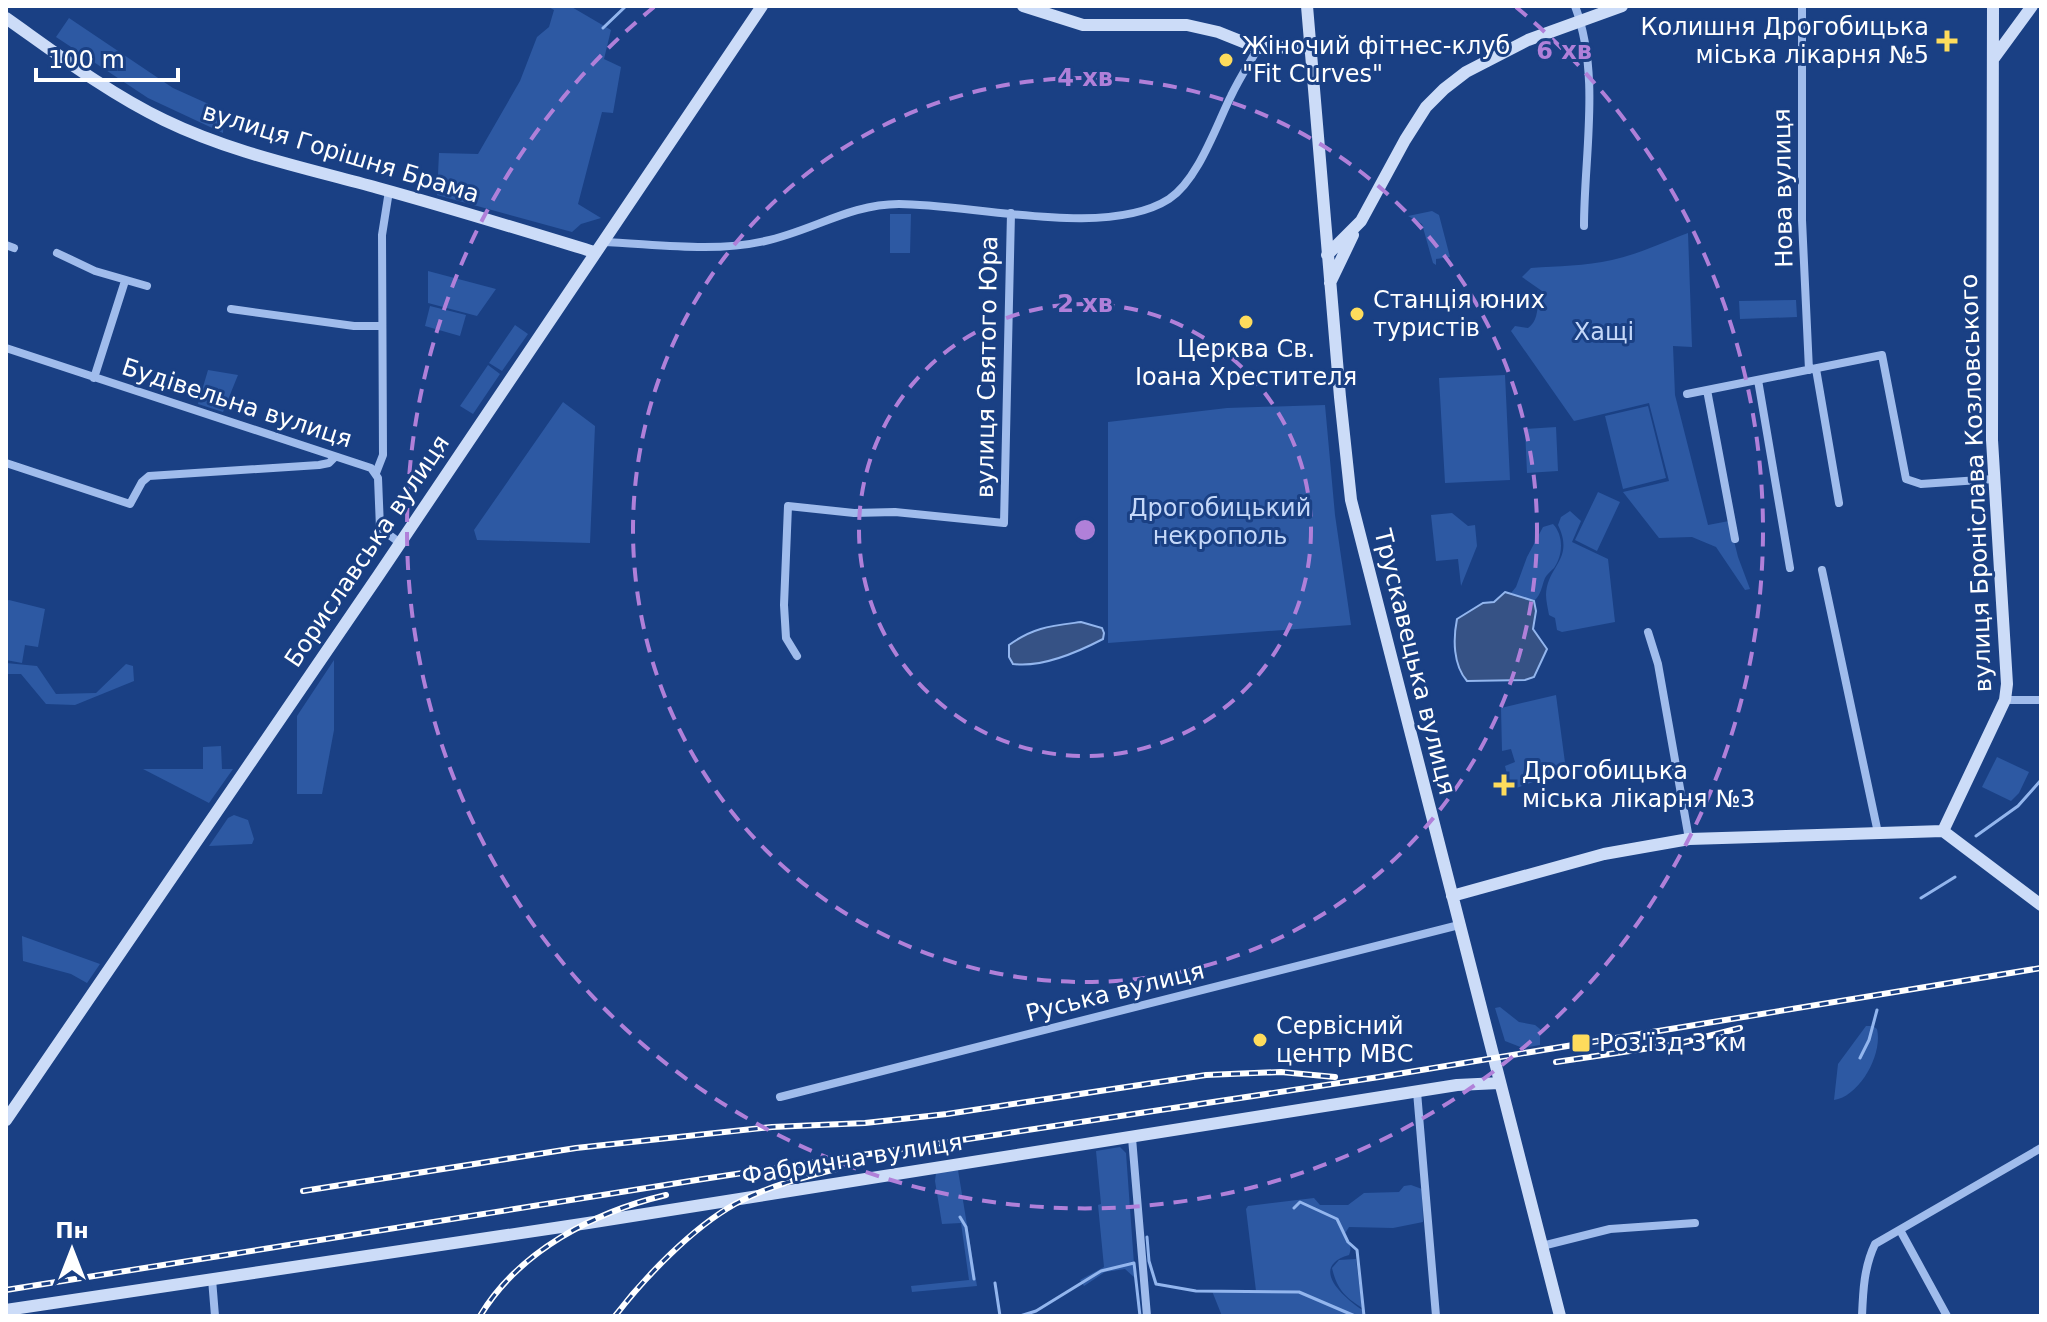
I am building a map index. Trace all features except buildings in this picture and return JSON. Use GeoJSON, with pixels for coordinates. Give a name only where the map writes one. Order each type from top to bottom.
{"type":"FeatureCollection","features":[{"type":"Feature","properties":{"kind":"street","name":"Бориславська вулиця"},"geometry":{"type":"LineString","coordinates":[[6,1120],[762,6]]}},
{"type":"Feature","properties":{"kind":"street"},"geometry":{"type":"LineString","coordinates":[[1023,6],[1083,25],[1187,25],[1218,32],[1258,48],[1310,47]]}},
{"type":"Feature","properties":{"kind":"street","name":"Трускавецька вулиця"},"geometry":{"type":"LineString","coordinates":[[1307,6],[1351,500],[1560,1316]]}},
{"type":"Feature","properties":{"kind":"street"},"geometry":{"type":"LineString","coordinates":[[1330,283],[1355,229],[1405,140],[1426,107],[1444,89],[1466,72],[1578,12],[1622,6]]}},
{"type":"Feature","properties":{"kind":"street","name":"Нова вулиця"},"geometry":{"type":"LineString","coordinates":[[1802,6],[1805,293],[1812,369],[1839,503]]}},
{"type":"Feature","properties":{"kind":"street"},"geometry":{"type":"LineString","coordinates":[[1993,6],[1998,14],[2008,20],[2040,6]]}},
{"type":"Feature","properties":{"kind":"street","name":"вулиця Броніслава Козловського"},"geometry":{"type":"LineString","coordinates":[[1943,831],[2005,700],[2007,659],[1994,479],[1991,319],[1993,6]]}},
{"type":"Feature","properties":{"kind":"street"},"geometry":{"type":"LineString","coordinates":[[1994,58],[2029,11]]}},
{"type":"Feature","properties":{"kind":"street"},"geometry":{"type":"LineString","coordinates":[[1578,12],[1583,29],[1588,96],[1584,226]]}},
{"type":"Feature","properties":{"kind":"street","name":"вулиця Горішня Брама"},"geometry":{"type":"LineString","coordinates":[[6,18],[125,99],[174,125],[245,151],[598,247]]}},
{"type":"Feature","properties":{"kind":"street","name":"вулиця Святого Юра"},"geometry":{"type":"LineString","coordinates":[[598,247],[739,246],[788,235],[849,211],[886,205],[1081,217],[1141,211],[1169,198],[1191,175],[1258,48]]}},
{"type":"Feature","properties":{"kind":"street"},"geometry":{"type":"LineString","coordinates":[[376,473],[383,455],[382,235],[389,191]]}},
{"type":"Feature","properties":{"kind":"street","name":"вулиця Святого Юра"},"geometry":{"type":"LineString","coordinates":[[797,656],[786,638],[784,605],[788,506],[854,513],[895,512],[1004,523],[1011,213]]}},
{"type":"Feature","properties":{"kind":"street"},"geometry":{"type":"LineString","coordinates":[[1326,236],[1355,229]]}},
{"type":"Feature","properties":{"kind":"street"},"geometry":{"type":"LineString","coordinates":[[1327,255],[1355,229]]}},
{"type":"Feature","properties":{"kind":"street"},"geometry":{"type":"LineString","coordinates":[[57,253],[125,281],[147,286]]}},
{"type":"Feature","properties":{"kind":"street"},"geometry":{"type":"LineString","coordinates":[[94,378],[125,281]]}},
{"type":"Feature","properties":{"kind":"street"},"geometry":{"type":"LineString","coordinates":[[231,309],[354,326],[382,326]]}},
{"type":"Feature","properties":{"kind":"street","name":"Будівельна вулиця"},"geometry":{"type":"LineString","coordinates":[[6,348],[371,468],[376,473],[378,524],[382,531],[400,543]]}},
{"type":"Feature","properties":{"kind":"street"},"geometry":{"type":"LineString","coordinates":[[1687,394],[1882,355],[1903,473],[1909,482],[1921,484],[1994,479]]}},
{"type":"Feature","properties":{"kind":"street"},"geometry":{"type":"LineString","coordinates":[[1758,380],[1790,568]]}},
{"type":"Feature","properties":{"kind":"street"},"geometry":{"type":"LineString","coordinates":[[1707,390],[1735,539]]}},
{"type":"Feature","properties":{"kind":"street"},"geometry":{"type":"LineString","coordinates":[[6,463],[130,504],[142,482],[149,476],[319,465],[329,463],[335,457]]}},
{"type":"Feature","properties":{"kind":"street"},"geometry":{"type":"LineString","coordinates":[[1822,570],[1878,833]]}},
{"type":"Feature","properties":{"kind":"street"},"geometry":{"type":"LineString","coordinates":[[1648,632],[1658,664],[1689,839]]}},
{"type":"Feature","properties":{"kind":"street"},"geometry":{"type":"LineString","coordinates":[[2005,700],[2041,700]]}},
{"type":"Feature","properties":{"kind":"street"},"geometry":{"type":"LineString","coordinates":[[1452,896],[1604,854],[1689,839],[1735,835],[1943,831],[2041,905]]}},
{"type":"Feature","properties":{"kind":"street","name":"Руська вулиця"},"geometry":{"type":"LineString","coordinates":[[780,1097],[1459,925]]}},
{"type":"Feature","properties":{"kind":"street","name":"Фабрична вулиця"},"geometry":{"type":"LineString","coordinates":[[6,1310],[1132,1138],[1457,1085],[1499,1083]]}},
{"type":"Feature","properties":{"kind":"street"},"geometry":{"type":"LineString","coordinates":[[1417,1092],[1436,1316]]}},
{"type":"Feature","properties":{"kind":"street"},"geometry":{"type":"LineString","coordinates":[[1132,1138],[1147,1316]]}},
{"type":"Feature","properties":{"kind":"street"},"geometry":{"type":"LineString","coordinates":[[1862,1316],[1863,1287],[1869,1256],[1875,1244],[2041,1148]]}},
{"type":"Feature","properties":{"kind":"street"},"geometry":{"type":"LineString","coordinates":[[1542,1246],[1610,1229],[1695,1223]]}},
{"type":"Feature","properties":{"kind":"street"},"geometry":{"type":"LineString","coordinates":[[1900,1230],[1947,1316]]}},
{"type":"Feature","properties":{"kind":"street"},"geometry":{"type":"LineString","coordinates":[[212,1279],[215,1316]]}},
{"type":"Feature","properties":{"kind":"green space"},"geometry":{"type":"Polygon","coordinates":[[[547,6],[570,6],[611,30],[604,59],[621,67],[613,113],[602,112],[578,204],[601,218],[581,224],[572,232],[437,195],[439,153],[478,154],[520,81],[537,37],[549,27],[554,10],[547,6]]]}},
{"type":"Feature","properties":{"kind":"green space"},"geometry":{"type":"Polygon","coordinates":[[[69,18],[173,88],[224,111],[223,133],[148,98],[56,37],[69,18]]]}},
{"type":"Feature","properties":{"kind":"green space"},"geometry":{"type":"Polygon","coordinates":[[[1432,211],[1439,215],[1450,257],[1436,259],[1436,265],[1422,224],[1408,216],[1432,211]]]}},
{"type":"Feature","properties":{"kind":"green space"},"geometry":{"type":"Polygon","coordinates":[[[890,214],[911,214],[910,253],[890,253],[890,214]]]}},
{"type":"Feature","properties":{"kind":"green space","name":"Хащі"},"geometry":{"type":"Polygon","coordinates":[[[1688,233],[1692,347],[1673,346],[1675,395],[1708,525],[1729,521],[1750,589],[1745,590],[1716,547],[1692,537],[1659,538],[1623,492],[1669,481],[1649,403],[1574,421],[1511,331],[1515,326],[1528,328],[1536,316],[1542,291],[1522,277],[1531,268],[1612,260],[1688,233]]]}},
{"type":"Feature","properties":{"kind":"green space"},"geometry":{"type":"Polygon","coordinates":[[[428,271],[496,289],[477,316],[428,303],[428,271]]]}},
{"type":"Feature","properties":{"kind":"green space"},"geometry":{"type":"Polygon","coordinates":[[[1796,300],[1797,317],[1740,319],[1739,301],[1796,300]]]}},
{"type":"Feature","properties":{"kind":"green space"},"geometry":{"type":"Polygon","coordinates":[[[430,306],[466,315],[460,336],[425,326],[430,306]]]}},
{"type":"Feature","properties":{"kind":"green space"},"geometry":{"type":"Polygon","coordinates":[[[515,325],[528,334],[502,371],[489,363],[515,325]]]}},
{"type":"Feature","properties":{"kind":"green space"},"geometry":{"type":"Polygon","coordinates":[[[488,365],[500,374],[473,414],[460,406],[488,365]]]}},
{"type":"Feature","properties":{"kind":"green space"},"geometry":{"type":"Polygon","coordinates":[[[208,370],[238,375],[223,412],[198,404],[208,370]]]}},
{"type":"Feature","properties":{"kind":"green space"},"geometry":{"type":"Polygon","coordinates":[[[1505,375],[1510,480],[1445,483],[1439,378],[1505,375]]]}},
{"type":"Feature","properties":{"kind":"green space"},"geometry":{"type":"Polygon","coordinates":[[[563,402],[595,426],[590,543],[477,540],[474,530],[563,402]]]}},
{"type":"Feature","properties":{"kind":"green space","name":"Дрогобицький некрополь"},"geometry":{"type":"Polygon","coordinates":[[[1325,405],[1335,515],[1351,625],[1108,643],[1108,422],[1227,408],[1325,405]]]}},
{"type":"Feature","properties":{"kind":"green space"},"geometry":{"type":"Polygon","coordinates":[[[1648,406],[1666,478],[1623,489],[1605,416],[1648,406]]]}},
{"type":"Feature","properties":{"kind":"green space"},"geometry":{"type":"Polygon","coordinates":[[[1556,427],[1558,471],[1527,473],[1525,429],[1556,427]]]}},
{"type":"Feature","properties":{"kind":"green space"},"geometry":{"type":"Polygon","coordinates":[[[1598,492],[1620,502],[1597,551],[1575,540],[1598,492]]]}},
{"type":"Feature","properties":{"kind":"green space"},"geometry":{"type":"Polygon","coordinates":[[[1570,511],[1581,521],[1572,542],[1608,559],[1615,622],[1562,632],[1557,630],[1555,618],[1549,615],[1546,595],[1551,576],[1562,555],[1558,525],[1561,517],[1570,511]]]}},
{"type":"Feature","properties":{"kind":"green space"},"geometry":{"type":"Polygon","coordinates":[[[1452,513],[1468,526],[1475,525],[1477,546],[1461,586],[1458,559],[1436,561],[1431,515],[1452,513]]]}},
{"type":"Feature","properties":{"kind":"green space"},"geometry":{"type":"Polygon","coordinates":[[[1553,524],[1561,540],[1561,552],[1554,568],[1545,578],[1539,595],[1534,601],[1511,593],[1543,527],[1553,524]]]}},
{"type":"Feature","properties":{"kind":"green space"},"geometry":{"type":"Polygon","coordinates":[[[6,601],[45,609],[38,647],[25,645],[22,663],[6,660],[6,601]]]}},
{"type":"Feature","properties":{"kind":"green space"},"geometry":{"type":"Polygon","coordinates":[[[334,660],[334,730],[322,794],[297,794],[297,716],[334,660]]]}},
{"type":"Feature","properties":{"kind":"green space"},"geometry":{"type":"Polygon","coordinates":[[[6,663],[37,666],[56,694],[96,693],[126,664],[133,666],[134,681],[75,705],[46,704],[21,674],[6,674],[6,663]]]}},
{"type":"Feature","properties":{"kind":"green space"},"geometry":{"type":"Polygon","coordinates":[[[1556,695],[1566,770],[1511,790],[1505,766],[1515,762],[1511,749],[1502,751],[1501,708],[1556,695]]]}},
{"type":"Feature","properties":{"kind":"green space"},"geometry":{"type":"Polygon","coordinates":[[[221,746],[222,769],[233,769],[209,803],[143,769],[203,769],[203,747],[221,746]]]}},
{"type":"Feature","properties":{"kind":"green space"},"geometry":{"type":"Polygon","coordinates":[[[1997,757],[2029,772],[2019,793],[2011,801],[1982,787],[1997,757]]]}},
{"type":"Feature","properties":{"kind":"green space"},"geometry":{"type":"Polygon","coordinates":[[[234,815],[248,820],[254,839],[252,844],[209,846],[228,818],[234,815]]]}},
{"type":"Feature","properties":{"kind":"green space"},"geometry":{"type":"Polygon","coordinates":[[[22,936],[100,964],[87,983],[71,974],[23,961],[22,936]]]}},
{"type":"Feature","properties":{"kind":"green space"},"geometry":{"type":"Polygon","coordinates":[[[1500,1007],[1519,1022],[1540,1029],[1540,1045],[1523,1048],[1505,1041],[1495,1008],[1500,1007]]]}},
{"type":"Feature","properties":{"kind":"green space"},"geometry":{"type":"Polygon","coordinates":[[[1866,1026],[1877,1029],[1873,1061],[1853,1091],[1834,1100],[1838,1064],[1866,1026]]]}},
{"type":"Feature","properties":{"kind":"green space"},"geometry":{"type":"Polygon","coordinates":[[[1120,1147],[1126,1153],[1135,1278],[1125,1269],[1105,1272],[1084,1286],[1080,1280],[1104,1267],[1096,1151],[1120,1147]]]}},
{"type":"Feature","properties":{"kind":"green space"},"geometry":{"type":"Polygon","coordinates":[[[958,1170],[977,1286],[912,1292],[911,1286],[969,1280],[961,1223],[942,1224],[935,1181],[936,1173],[958,1170]]]}},
{"type":"Feature","properties":{"kind":"green space"},"geometry":{"type":"Polygon","coordinates":[[[1404,1186],[1422,1189],[1423,1222],[1393,1228],[1349,1227],[1344,1235],[1350,1247],[1349,1255],[1337,1260],[1331,1267],[1330,1275],[1334,1283],[1364,1311],[1364,1316],[1222,1316],[1212,1291],[1256,1291],[1248,1206],[1314,1198],[1320,1205],[1348,1205],[1364,1193],[1399,1192],[1404,1186]]]}},
{"type":"Feature","properties":{"kind":"green space"},"geometry":{"type":"Polygon","coordinates":[[[1356,1259],[1362,1308],[1342,1291],[1332,1268],[1339,1260],[1356,1259]]]}},
{"type":"Feature","properties":{"kind":"shaded area"},"geometry":{"type":"Polygon","coordinates":[[[1505,592],[1534,601],[1533,629],[1547,649],[1534,677],[1525,680],[1467,681],[1455,652],[1457,619],[1483,603],[1494,602],[1505,592]]]}},
{"type":"Feature","properties":{"kind":"shaded area"},"geometry":{"type":"Polygon","coordinates":[[[1081,622],[1102,628],[1103,639],[1071,654],[1036,664],[1013,664],[1009,657],[1009,645],[1027,634],[1081,622]]]}},
{"type":"Feature","properties":{"kind":"waterway"},"geometry":{"type":"LineString","coordinates":[[603,28],[626,6]]}},
{"type":"Feature","properties":{"kind":"waterway"},"geometry":{"type":"LineString","coordinates":[[1976,836],[2018,806],[2041,780]]}},
{"type":"Feature","properties":{"kind":"waterway"},"geometry":{"type":"LineString","coordinates":[[1921,898],[1955,877]]}},
{"type":"Feature","properties":{"kind":"waterway"},"geometry":{"type":"LineString","coordinates":[[1860,1058],[1869,1040],[1877,1010]]}},
{"type":"Feature","properties":{"kind":"waterway"},"geometry":{"type":"LineString","coordinates":[[1294,1208],[1300,1202],[1337,1219],[1348,1242],[1357,1250],[1364,1316]]}},
{"type":"Feature","properties":{"kind":"waterway"},"geometry":{"type":"LineString","coordinates":[[960,1217],[966,1227],[974,1279]]}},
{"type":"Feature","properties":{"kind":"waterway"},"geometry":{"type":"LineString","coordinates":[[1147,1237],[1149,1261],[1156,1284],[1196,1291],[1299,1292],[1355,1316]]}},
{"type":"Feature","properties":{"kind":"waterway"},"geometry":{"type":"LineString","coordinates":[[1020,1316],[1036,1311],[1101,1271],[1134,1263],[1140,1316]]}},
{"type":"Feature","properties":{"kind":"waterway"},"geometry":{"type":"LineString","coordinates":[[995,1283],[1000,1316]]}},
{"type":"Feature","properties":{"kind":"railway"},"geometry":{"type":"LineString","coordinates":[[6,1290],[703,1179],[1379,1077],[2041,968]]}},
{"type":"Feature","properties":{"kind":"railway"},"geometry":{"type":"LineString","coordinates":[[1556,1062],[1677,1044],[1740,1028]]}},
{"type":"Feature","properties":{"kind":"railway"},"geometry":{"type":"LineString","coordinates":[[303,1191],[576,1148],[772,1127],[865,1123],[947,1114],[1206,1075],[1281,1072],[1335,1077]]}},
{"type":"Feature","properties":{"kind":"railway"},"geometry":{"type":"LineString","coordinates":[[615,1316],[670,1254],[719,1214],[773,1187],[840,1168]]}},
{"type":"Feature","properties":{"kind":"railway"},"geometry":{"type":"LineString","coordinates":[[480,1316],[515,1272],[561,1238],[612,1212],[666,1195]]}},
{"type":"Feature","properties":{"kind":"place","name":"Колишня Дрогобицька міська лікарня №5"},"geometry":{"type":"Point","coordinates":[1947,41]}},
{"type":"Feature","properties":{"kind":"place","name":"Жіночий фітнес-клуб \"Fit Curves\""},"geometry":{"type":"Point","coordinates":[1226,60]}},
{"type":"Feature","properties":{"kind":"place","name":"Станція юних туристів"},"geometry":{"type":"Point","coordinates":[1357,314]}},
{"type":"Feature","properties":{"kind":"place","name":"Церква Св. Іоана Хрестителя"},"geometry":{"type":"Point","coordinates":[1246,322]}},
{"type":"Feature","properties":{"kind":"place","name":"Дрогобицька міська лікарня №3"},"geometry":{"type":"Point","coordinates":[1504,785]}},
{"type":"Feature","properties":{"kind":"place","name":"Сервісний центр МВС"},"geometry":{"type":"Point","coordinates":[1260,1040]}},
{"type":"Feature","properties":{"kind":"place","name":"Роз'їзд 3 км"},"geometry":{"type":"Point","coordinates":[1581,1043]}}]}
